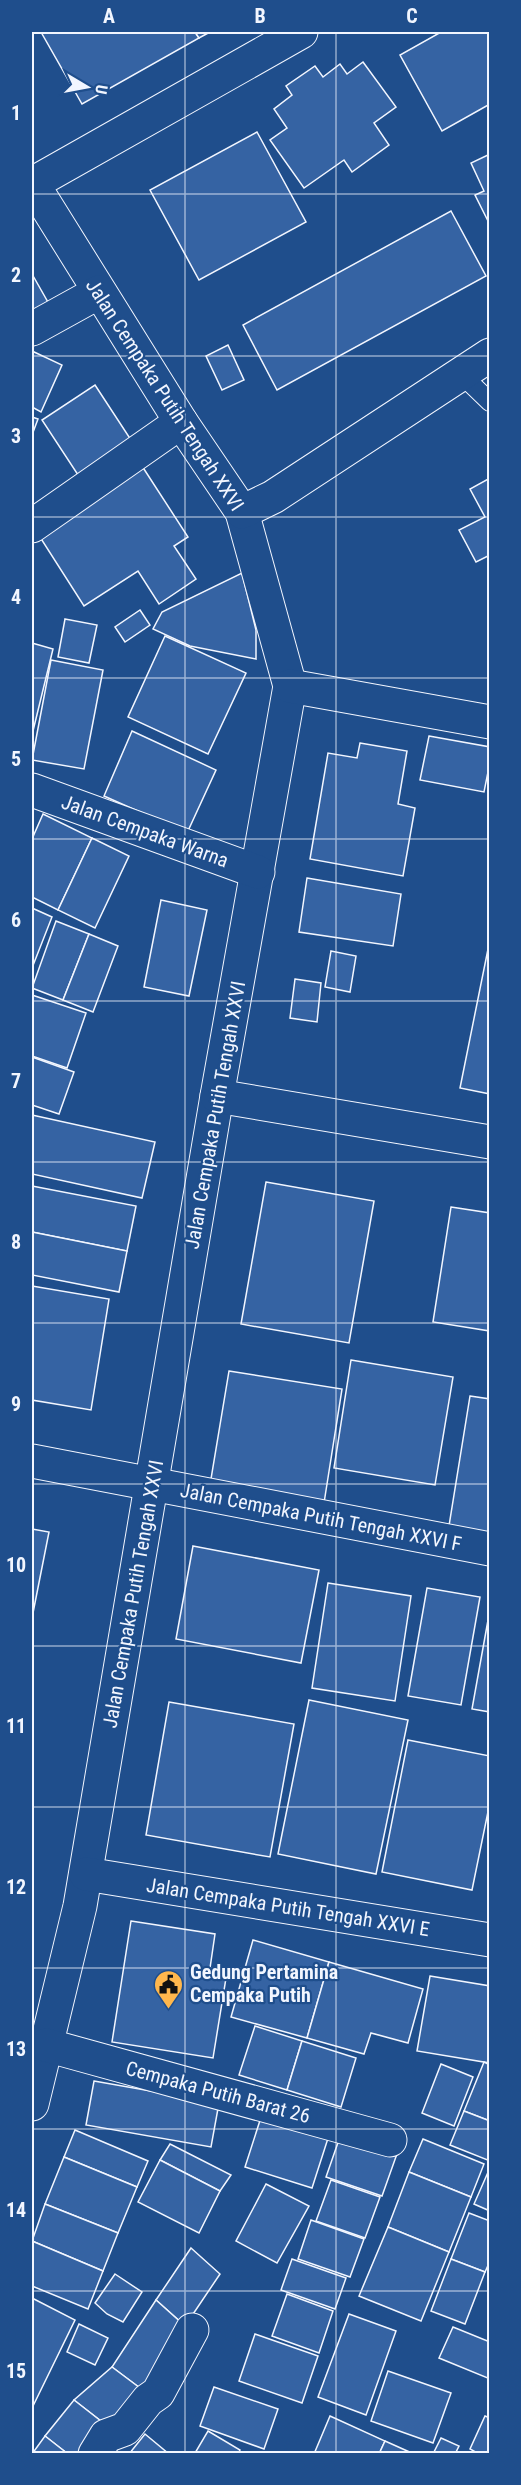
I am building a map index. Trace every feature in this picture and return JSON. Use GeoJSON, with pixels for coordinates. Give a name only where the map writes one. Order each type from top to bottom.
{"type":"FeatureCollection","features":[{"type":"Feature","properties":{"kind":"street"},"geometry":{"type":"LineString","coordinates":[[32,183],[301,32]]}},
{"type":"Feature","properties":{"kind":"street","name":"Jalan Cempaka Putih Tengah XXVI"},"geometry":{"type":"LineString","coordinates":[[32,183],[181,422],[242,512],[290,686],[217,1096],[86,1874],[32,2104]]}},
{"type":"Feature","properties":{"kind":"street"},"geometry":{"type":"LineString","coordinates":[[32,329],[99,292]]}},
{"type":"Feature","properties":{"kind":"street"},"geometry":{"type":"LineString","coordinates":[[242,512],[273,497],[489,355]]}},
{"type":"Feature","properties":{"kind":"street"},"geometry":{"type":"LineString","coordinates":[[32,526],[181,422]]}},
{"type":"Feature","properties":{"kind":"street"},"geometry":{"type":"LineString","coordinates":[[290,686],[489,722]]}},
{"type":"Feature","properties":{"kind":"street","name":"Jalan Cempaka Warna"},"geometry":{"type":"LineString","coordinates":[[32,790],[258,872]]}},
{"type":"Feature","properties":{"kind":"street"},"geometry":{"type":"LineString","coordinates":[[217,1096],[489,1142]]}},
{"type":"Feature","properties":{"kind":"street","name":"Jalan Cempaka Putih Tengah XXVI F"},"geometry":{"type":"LineString","coordinates":[[32,1461],[489,1549]]}},
{"type":"Feature","properties":{"kind":"street","name":"Jalan Cempaka Putih Tengah XXVI E"},"geometry":{"type":"LineString","coordinates":[[86,1874],[489,1940]]}},
{"type":"Feature","properties":{"kind":"street","name":"Cempaka Putih Barat 26"},"geometry":{"type":"LineString","coordinates":[[46,2045],[390,2140]]}},
{"type":"Feature","properties":{"kind":"street"},"geometry":{"type":"LineString","coordinates":[[95,2454],[106,2436],[125,2429],[148,2400],[158,2393],[192,2330]]}},
{"type":"Feature","properties":{"kind":"lane"},"geometry":{"type":"LineString","coordinates":[[460,373],[489,402]]}},
{"type":"Feature","properties":{"kind":"building"},"geometry":{"type":"Polygon","coordinates":[[[41,32],[195,32],[199,38],[82,104],[41,32]]]}},
{"type":"Feature","properties":{"kind":"building"},"geometry":{"type":"Polygon","coordinates":[[[195,32],[210,32],[199,38],[195,32]]]}},
{"type":"Feature","properties":{"kind":"building"},"geometry":{"type":"Polygon","coordinates":[[[441,32],[490,32],[490,104],[442,131],[400,55],[441,32]]]}},
{"type":"Feature","properties":{"kind":"building"},"geometry":{"type":"Polygon","coordinates":[[[363,62],[396,107],[374,123],[389,145],[352,172],[344,160],[304,188],[270,140],[287,128],[274,109],[292,95],[286,86],[315,66],[323,77],[340,64],[347,74],[363,62]]]}},
{"type":"Feature","properties":{"kind":"building"},"geometry":{"type":"Polygon","coordinates":[[[257,132],[306,222],[199,280],[150,190],[257,132]]]}},
{"type":"Feature","properties":{"kind":"building"},"geometry":{"type":"Polygon","coordinates":[[[490,154],[490,225],[475,195],[484,191],[471,163],[490,154]]]}},
{"type":"Feature","properties":{"kind":"building"},"geometry":{"type":"Polygon","coordinates":[[[451,211],[486,276],[277,390],[243,325],[451,211]]]}},
{"type":"Feature","properties":{"kind":"building"},"geometry":{"type":"Polygon","coordinates":[[[32,274],[53,311],[32,323],[32,274]]]}},
{"type":"Feature","properties":{"kind":"building"},"geometry":{"type":"Polygon","coordinates":[[[228,345],[244,380],[222,390],[206,356],[228,345]]]}},
{"type":"Feature","properties":{"kind":"building"},"geometry":{"type":"Polygon","coordinates":[[[32,351],[62,365],[41,412],[32,407],[32,351]]]}},
{"type":"Feature","properties":{"kind":"building"},"geometry":{"type":"Polygon","coordinates":[[[95,385],[133,443],[80,478],[42,420],[95,385]]]}},
{"type":"Feature","properties":{"kind":"building"},"geometry":{"type":"Polygon","coordinates":[[[32,417],[38,419],[32,435],[32,417]]]}},
{"type":"Feature","properties":{"kind":"building"},"geometry":{"type":"Polygon","coordinates":[[[142,466],[188,537],[174,546],[196,579],[159,604],[138,571],[84,606],[38,534],[142,466]]]}},
{"type":"Feature","properties":{"kind":"building"},"geometry":{"type":"Polygon","coordinates":[[[490,478],[490,555],[476,562],[459,530],[485,517],[470,489],[490,478]]]}},
{"type":"Feature","properties":{"kind":"building"},"geometry":{"type":"Polygon","coordinates":[[[242,573],[256,630],[256,659],[190,646],[153,629],[162,612],[242,573]]]}},
{"type":"Feature","properties":{"kind":"building"},"geometry":{"type":"Polygon","coordinates":[[[140,610],[150,625],[125,642],[115,627],[140,610]]]}},
{"type":"Feature","properties":{"kind":"building"},"geometry":{"type":"Polygon","coordinates":[[[65,619],[97,625],[89,663],[58,657],[65,619]]]}},
{"type":"Feature","properties":{"kind":"building"},"geometry":{"type":"Polygon","coordinates":[[[165,636],[246,673],[208,754],[128,717],[165,636]]]}},
{"type":"Feature","properties":{"kind":"building"},"geometry":{"type":"Polygon","coordinates":[[[32,643],[53,649],[32,735],[32,643]]]}},
{"type":"Feature","properties":{"kind":"building"},"geometry":{"type":"Polygon","coordinates":[[[51,660],[103,670],[84,769],[32,760],[51,660]]]}},
{"type":"Feature","properties":{"kind":"building"},"geometry":{"type":"Polygon","coordinates":[[[132,731],[216,770],[187,833],[104,796],[132,731]]]}},
{"type":"Feature","properties":{"kind":"building"},"geometry":{"type":"Polygon","coordinates":[[[429,736],[490,747],[490,762],[484,792],[420,780],[429,736]]]}},
{"type":"Feature","properties":{"kind":"building"},"geometry":{"type":"Polygon","coordinates":[[[360,743],[407,751],[398,804],[415,808],[403,876],[310,859],[328,753],[357,758],[360,743]]]}},
{"type":"Feature","properties":{"kind":"building"},"geometry":{"type":"Polygon","coordinates":[[[43,814],[92,838],[58,910],[32,897],[32,839],[43,814]]]}},
{"type":"Feature","properties":{"kind":"building"},"geometry":{"type":"Polygon","coordinates":[[[92,838],[129,856],[95,928],[58,910],[92,838]]]}},
{"type":"Feature","properties":{"kind":"building"},"geometry":{"type":"Polygon","coordinates":[[[307,878],[401,894],[393,946],[299,932],[307,878]]]}},
{"type":"Feature","properties":{"kind":"building"},"geometry":{"type":"Polygon","coordinates":[[[161,900],[207,910],[189,996],[144,987],[161,900]]]}},
{"type":"Feature","properties":{"kind":"building"},"geometry":{"type":"Polygon","coordinates":[[[32,908],[52,917],[32,968],[32,908]]]}},
{"type":"Feature","properties":{"kind":"building"},"geometry":{"type":"Polygon","coordinates":[[[56,921],[89,934],[63,1000],[32,988],[56,921]]]}},
{"type":"Feature","properties":{"kind":"building"},"geometry":{"type":"Polygon","coordinates":[[[89,934],[118,946],[93,1012],[63,1000],[89,934]]]}},
{"type":"Feature","properties":{"kind":"building"},"geometry":{"type":"Polygon","coordinates":[[[488,949],[490,949],[490,1094],[460,1088],[488,949]]]}},
{"type":"Feature","properties":{"kind":"building"},"geometry":{"type":"Polygon","coordinates":[[[331,951],[356,956],[350,992],[325,987],[331,951]]]}},
{"type":"Feature","properties":{"kind":"building"},"geometry":{"type":"Polygon","coordinates":[[[295,979],[321,983],[317,1022],[290,1018],[295,979]]]}},
{"type":"Feature","properties":{"kind":"building"},"geometry":{"type":"Polygon","coordinates":[[[32,995],[86,1013],[67,1068],[32,1056],[32,995]]]}},
{"type":"Feature","properties":{"kind":"building"},"geometry":{"type":"Polygon","coordinates":[[[32,1057],[74,1072],[59,1114],[32,1105],[32,1057]]]}},
{"type":"Feature","properties":{"kind":"building"},"geometry":{"type":"Polygon","coordinates":[[[32,1115],[155,1142],[142,1198],[32,1174],[32,1115]]]}},
{"type":"Feature","properties":{"kind":"building"},"geometry":{"type":"Polygon","coordinates":[[[266,1182],[374,1201],[349,1343],[241,1324],[266,1182]]]}},
{"type":"Feature","properties":{"kind":"building"},"geometry":{"type":"Polygon","coordinates":[[[32,1186],[136,1206],[127,1251],[32,1232],[32,1186]]]}},
{"type":"Feature","properties":{"kind":"building"},"geometry":{"type":"Polygon","coordinates":[[[451,1207],[490,1213],[490,1331],[433,1322],[451,1207]]]}},
{"type":"Feature","properties":{"kind":"building"},"geometry":{"type":"Polygon","coordinates":[[[32,1232],[127,1251],[119,1292],[32,1275],[32,1232]]]}},
{"type":"Feature","properties":{"kind":"building"},"geometry":{"type":"Polygon","coordinates":[[[32,1286],[109,1299],[91,1410],[32,1400],[32,1286]]]}},
{"type":"Feature","properties":{"kind":"building"},"geometry":{"type":"Polygon","coordinates":[[[351,1360],[453,1377],[435,1485],[334,1468],[351,1360]]]}},
{"type":"Feature","properties":{"kind":"building"},"geometry":{"type":"Polygon","coordinates":[[[229,1371],[342,1389],[324,1503],[210,1485],[229,1371]]]}},
{"type":"Feature","properties":{"kind":"building"},"geometry":{"type":"Polygon","coordinates":[[[470,1396],[490,1399],[490,1539],[448,1532],[470,1396]]]}},
{"type":"Feature","properties":{"kind":"building"},"geometry":{"type":"Polygon","coordinates":[[[32,1529],[49,1532],[32,1618],[32,1529]]]}},
{"type":"Feature","properties":{"kind":"building"},"geometry":{"type":"Polygon","coordinates":[[[193,1546],[319,1570],[301,1663],[176,1639],[193,1546]]]}},
{"type":"Feature","properties":{"kind":"building"},"geometry":{"type":"Polygon","coordinates":[[[328,1583],[411,1596],[395,1701],[312,1688],[328,1583]]]}},
{"type":"Feature","properties":{"kind":"building"},"geometry":{"type":"Polygon","coordinates":[[[427,1588],[480,1597],[461,1705],[408,1696],[427,1588]]]}},
{"type":"Feature","properties":{"kind":"building"},"geometry":{"type":"Polygon","coordinates":[[[490,1609],[490,1712],[472,1709],[490,1609]]]}},
{"type":"Feature","properties":{"kind":"building"},"geometry":{"type":"Polygon","coordinates":[[[309,1700],[408,1720],[376,1874],[278,1854],[309,1700]]]}},
{"type":"Feature","properties":{"kind":"building"},"geometry":{"type":"Polygon","coordinates":[[[169,1702],[294,1724],[270,1857],[146,1835],[169,1702]]]}},
{"type":"Feature","properties":{"kind":"building"},"geometry":{"type":"Polygon","coordinates":[[[408,1740],[490,1756],[490,1802],[472,1890],[382,1872],[408,1740]]]}},
{"type":"Feature","properties":{"kind":"building","name":"Gedung Pertamina Cempaka Putih"},"geometry":{"type":"Polygon","coordinates":[[[131,1921],[215,1934],[209,1975],[226,1978],[213,2058],[112,2042],[131,1921]]]}},
{"type":"Feature","properties":{"kind":"building"},"geometry":{"type":"Polygon","coordinates":[[[253,1940],[329,1962],[307,2038],[231,2017],[253,1940]]]}},
{"type":"Feature","properties":{"kind":"building"},"geometry":{"type":"Polygon","coordinates":[[[329,1962],[423,1989],[408,2043],[371,2033],[364,2054],[307,2038],[329,1962]]]}},
{"type":"Feature","properties":{"kind":"building"},"geometry":{"type":"Polygon","coordinates":[[[430,1976],[490,1986],[490,2063],[417,2051],[430,1976]]]}},
{"type":"Feature","properties":{"kind":"building"},"geometry":{"type":"Polygon","coordinates":[[[255,2026],[302,2041],[287,2090],[239,2075],[255,2026]]]}},
{"type":"Feature","properties":{"kind":"building"},"geometry":{"type":"Polygon","coordinates":[[[302,2041],[356,2058],[341,2107],[287,2090],[302,2041]]]}},
{"type":"Feature","properties":{"kind":"building"},"geometry":{"type":"Polygon","coordinates":[[[484,2062],[490,2065],[490,2121],[464,2111],[484,2062]]]}},
{"type":"Feature","properties":{"kind":"building"},"geometry":{"type":"Polygon","coordinates":[[[441,2064],[473,2077],[454,2126],[422,2113],[441,2064]]]}},
{"type":"Feature","properties":{"kind":"building"},"geometry":{"type":"Polygon","coordinates":[[[94,2081],[219,2103],[211,2147],[86,2125],[94,2081]]]}},
{"type":"Feature","properties":{"kind":"building"},"geometry":{"type":"Polygon","coordinates":[[[264,2108],[331,2129],[312,2188],[245,2167],[264,2108]]]}},
{"type":"Feature","properties":{"kind":"building"},"geometry":{"type":"Polygon","coordinates":[[[464,2111],[490,2121],[490,2161],[450,2145],[464,2111]]]}},
{"type":"Feature","properties":{"kind":"building"},"geometry":{"type":"Polygon","coordinates":[[[75,2130],[148,2161],[137,2187],[64,2157],[75,2130]]]}},
{"type":"Feature","properties":{"kind":"building"},"geometry":{"type":"Polygon","coordinates":[[[342,2131],[398,2151],[382,2196],[326,2177],[342,2131]]]}},
{"type":"Feature","properties":{"kind":"building"},"geometry":{"type":"Polygon","coordinates":[[[423,2139],[484,2164],[471,2197],[409,2172],[423,2139]]]}},
{"type":"Feature","properties":{"kind":"building"},"geometry":{"type":"Polygon","coordinates":[[[170,2144],[231,2175],[220,2191],[160,2160],[170,2144]]]}},
{"type":"Feature","properties":{"kind":"building"},"geometry":{"type":"Polygon","coordinates":[[[64,2157],[137,2187],[118,2233],[45,2204],[64,2157]]]}},
{"type":"Feature","properties":{"kind":"building"},"geometry":{"type":"Polygon","coordinates":[[[160,2160],[220,2191],[199,2233],[138,2202],[160,2160]]]}},
{"type":"Feature","properties":{"kind":"building"},"geometry":{"type":"Polygon","coordinates":[[[490,2171],[490,2211],[474,2204],[490,2171]]]}},
{"type":"Feature","properties":{"kind":"building"},"geometry":{"type":"Polygon","coordinates":[[[409,2172],[471,2197],[449,2252],[388,2227],[409,2172]]]}},
{"type":"Feature","properties":{"kind":"building"},"geometry":{"type":"Polygon","coordinates":[[[331,2180],[380,2197],[365,2238],[316,2221],[331,2180]]]}},
{"type":"Feature","properties":{"kind":"building"},"geometry":{"type":"Polygon","coordinates":[[[266,2184],[309,2206],[277,2263],[236,2241],[266,2184]]]}},
{"type":"Feature","properties":{"kind":"building"},"geometry":{"type":"Polygon","coordinates":[[[45,2204],[118,2233],[103,2271],[32,2241],[45,2204]]]}},
{"type":"Feature","properties":{"kind":"building"},"geometry":{"type":"Polygon","coordinates":[[[469,2213],[490,2221],[490,2261],[485,2272],[451,2259],[469,2213]]]}},
{"type":"Feature","properties":{"kind":"building"},"geometry":{"type":"Polygon","coordinates":[[[311,2220],[364,2239],[350,2277],[298,2259],[311,2220]]]}},
{"type":"Feature","properties":{"kind":"building"},"geometry":{"type":"Polygon","coordinates":[[[388,2227],[449,2252],[421,2321],[359,2296],[388,2227]]]}},
{"type":"Feature","properties":{"kind":"building"},"geometry":{"type":"Polygon","coordinates":[[[32,2241],[103,2271],[88,2309],[32,2286],[32,2241]]]}},
{"type":"Feature","properties":{"kind":"building"},"geometry":{"type":"Polygon","coordinates":[[[191,2248],[220,2274],[185,2326],[156,2300],[191,2248]]]}},
{"type":"Feature","properties":{"kind":"building"},"geometry":{"type":"Polygon","coordinates":[[[292,2259],[346,2278],[335,2309],[281,2290],[292,2259]]]}},
{"type":"Feature","properties":{"kind":"building"},"geometry":{"type":"Polygon","coordinates":[[[451,2259],[485,2272],[465,2324],[431,2311],[451,2259]]]}},
{"type":"Feature","properties":{"kind":"building"},"geometry":{"type":"Polygon","coordinates":[[[115,2274],[142,2292],[123,2322],[107,2314],[95,2303],[115,2274]]]}},
{"type":"Feature","properties":{"kind":"building"},"geometry":{"type":"Polygon","coordinates":[[[287,2294],[333,2311],[319,2353],[272,2336],[287,2294]]]}},
{"type":"Feature","properties":{"kind":"building"},"geometry":{"type":"Polygon","coordinates":[[[32,2298],[75,2320],[33,2406],[32,2405],[32,2298]]]}},
{"type":"Feature","properties":{"kind":"building"},"geometry":{"type":"Polygon","coordinates":[[[156,2300],[185,2326],[144,2391],[112,2367],[156,2300]]]}},
{"type":"Feature","properties":{"kind":"building"},"geometry":{"type":"Polygon","coordinates":[[[349,2314],[396,2331],[366,2415],[318,2397],[349,2314]]]}},
{"type":"Feature","properties":{"kind":"building"},"geometry":{"type":"Polygon","coordinates":[[[79,2324],[108,2338],[95,2365],[67,2352],[79,2324]]]}},
{"type":"Feature","properties":{"kind":"building"},"geometry":{"type":"Polygon","coordinates":[[[453,2327],[490,2342],[490,2379],[439,2358],[453,2327]]]}},
{"type":"Feature","properties":{"kind":"building"},"geometry":{"type":"Polygon","coordinates":[[[255,2334],[318,2356],[302,2403],[239,2381],[255,2334]]]}},
{"type":"Feature","properties":{"kind":"building"},"geometry":{"type":"Polygon","coordinates":[[[112,2367],[144,2391],[106,2425],[74,2400],[112,2367]]]}},
{"type":"Feature","properties":{"kind":"building"},"geometry":{"type":"Polygon","coordinates":[[[388,2371],[451,2393],[433,2443],[371,2421],[388,2371]]]}},
{"type":"Feature","properties":{"kind":"building"},"geometry":{"type":"Polygon","coordinates":[[[214,2387],[278,2409],[264,2449],[200,2426],[214,2387]]]}},
{"type":"Feature","properties":{"kind":"building"},"geometry":{"type":"Polygon","coordinates":[[[74,2400],[106,2425],[90,2454],[68,2454],[45,2436],[74,2400]]]}},
{"type":"Feature","properties":{"kind":"building"},"geometry":{"type":"Polygon","coordinates":[[[330,2416],[385,2441],[379,2454],[314,2454],[330,2416]]]}},
{"type":"Feature","properties":{"kind":"building"},"geometry":{"type":"Polygon","coordinates":[[[485,2416],[490,2418],[490,2454],[479,2454],[470,2449],[485,2416]]]}},
{"type":"Feature","properties":{"kind":"building"},"geometry":{"type":"Polygon","coordinates":[[[208,2431],[240,2450],[238,2454],[195,2453],[208,2431]]]}},
{"type":"Feature","properties":{"kind":"building"},"geometry":{"type":"Polygon","coordinates":[[[145,2434],[169,2454],[129,2454],[145,2434]]]}},
{"type":"Feature","properties":{"kind":"building"},"geometry":{"type":"Polygon","coordinates":[[[45,2436],[68,2454],[32,2454],[45,2436]]]}},
{"type":"Feature","properties":{"kind":"building"},"geometry":{"type":"Polygon","coordinates":[[[441,2438],[459,2446],[455,2454],[433,2454],[441,2438]]]}},
{"type":"Feature","properties":{"kind":"building"},"geometry":{"type":"Polygon","coordinates":[[[385,2441],[414,2454],[379,2454],[385,2441]]]}},
{"type":"Feature","properties":{"kind":"place","name":"Gedung Pertamina Cempaka Putih"},"geometry":{"type":"Point","coordinates":[169,2010]}}]}
